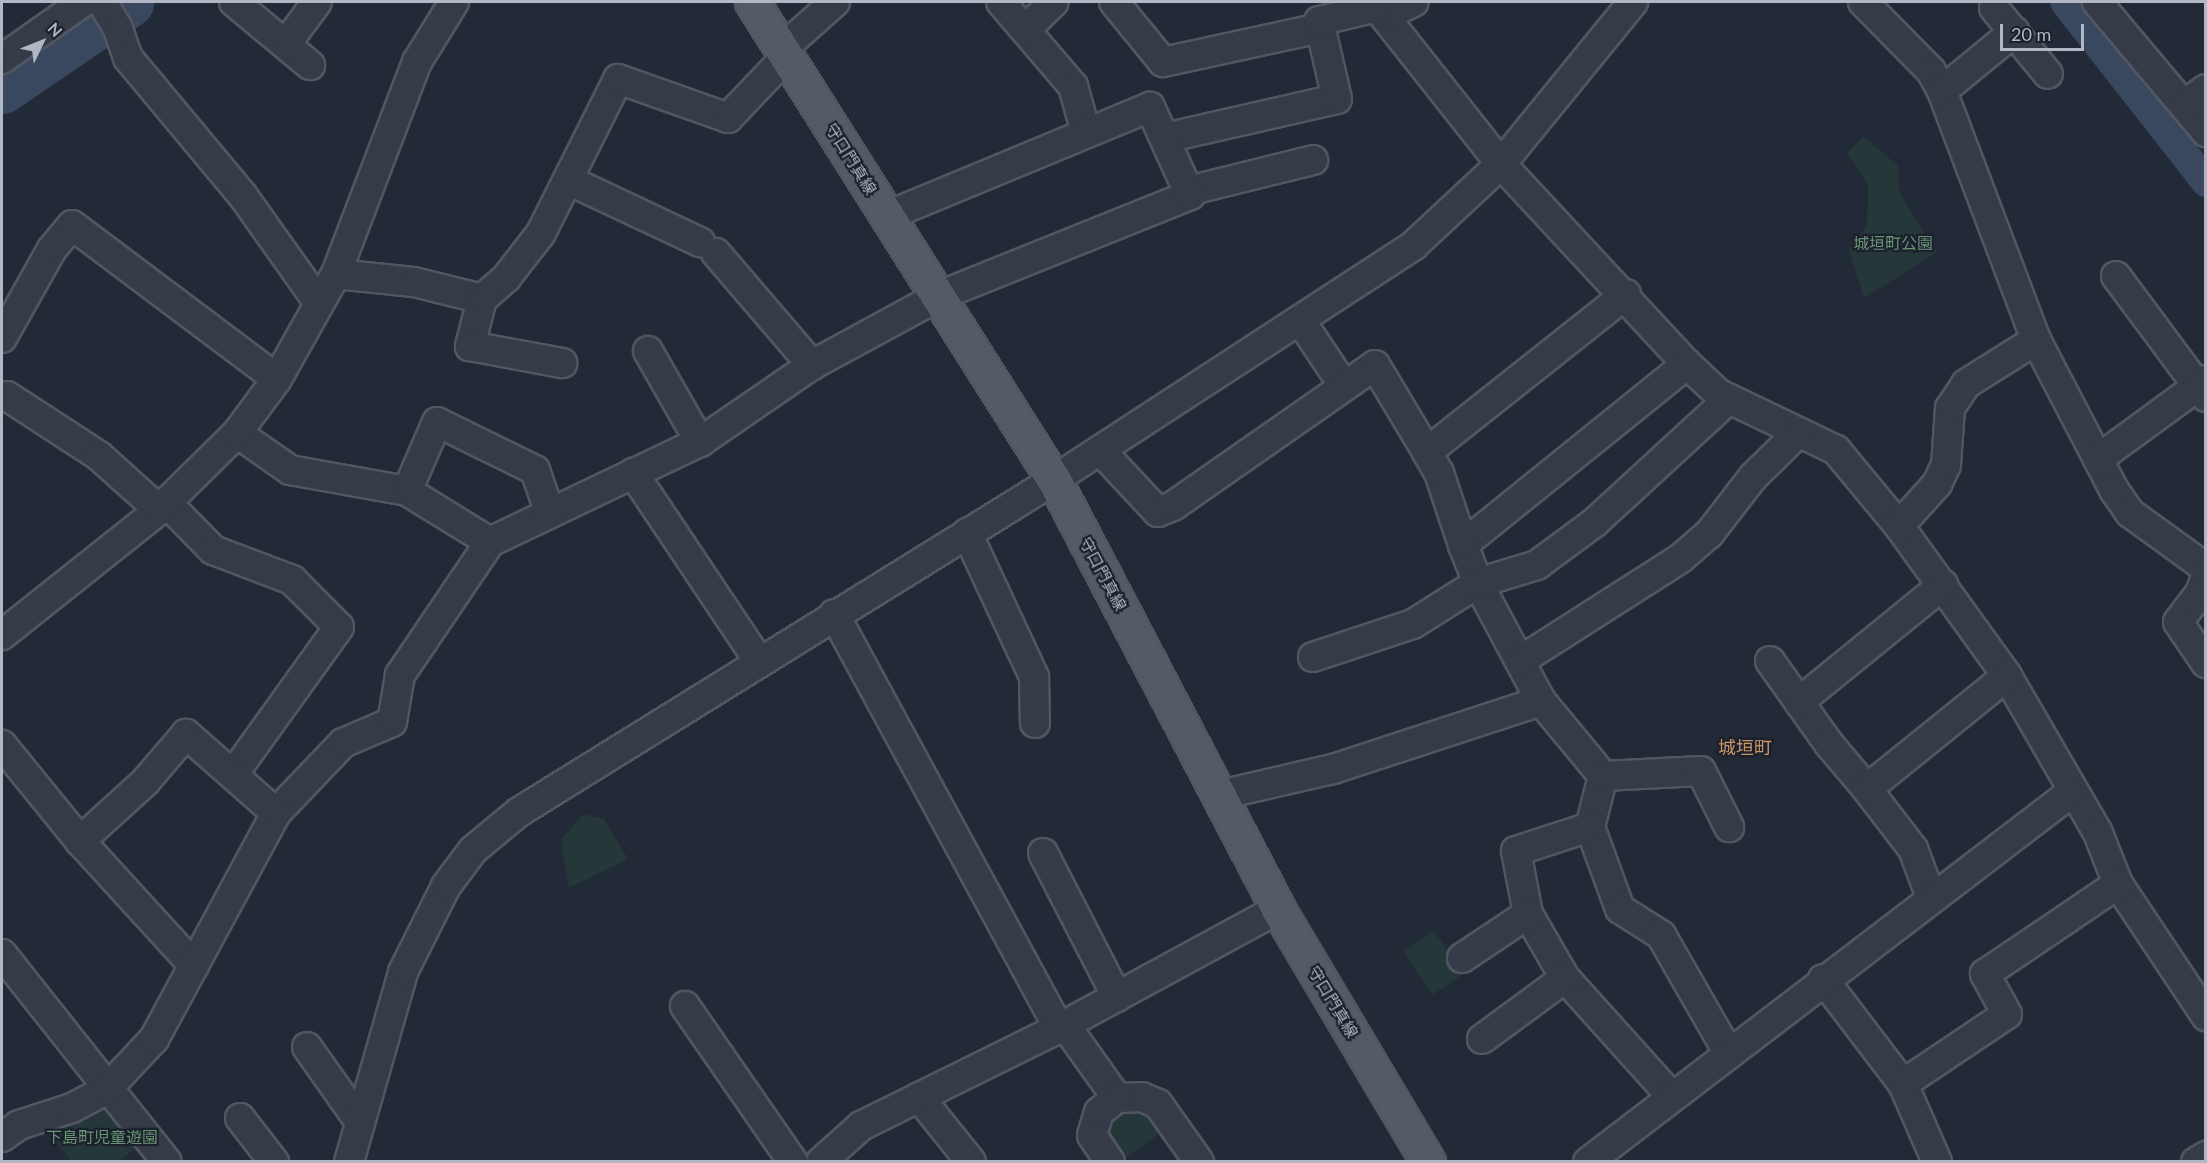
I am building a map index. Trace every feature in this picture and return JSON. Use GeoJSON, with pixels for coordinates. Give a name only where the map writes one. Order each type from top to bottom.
{"type":"FeatureCollection","features":[{"type":"Feature","properties":{"kind":"main road","name":"守口門真線"},"geometry":{"type":"LineString","coordinates":[[752,2],[1054,480],[1278,909],[1428,1161]]}},
{"type":"Feature","properties":{"kind":"street"},"geometry":{"type":"LineString","coordinates":[[234,2],[310,65]]}},
{"type":"Feature","properties":{"kind":"street"},"geometry":{"type":"LineString","coordinates":[[286,44],[317,2]]}},
{"type":"Feature","properties":{"kind":"street"},"geometry":{"type":"LineString","coordinates":[[2,635],[162,506],[237,433],[277,379],[336,274],[417,62],[454,2]]}},
{"type":"Feature","properties":{"kind":"street"},"geometry":{"type":"LineString","coordinates":[[562,363],[470,346],[482,299],[506,278],[541,233],[618,79],[728,118],[784,53],[835,2]]}},
{"type":"Feature","properties":{"kind":"street"},"geometry":{"type":"LineString","coordinates":[[1001,2],[1027,28],[1073,86],[1086,133]]}},
{"type":"Feature","properties":{"kind":"street"},"geometry":{"type":"LineString","coordinates":[[1027,28],[1054,2]]}},
{"type":"Feature","properties":{"kind":"street"},"geometry":{"type":"LineString","coordinates":[[1114,2],[1163,62],[1320,28]]}},
{"type":"Feature","properties":{"kind":"street"},"geometry":{"type":"LineString","coordinates":[[1165,138],[1337,99],[1319,21],[1414,2]]}},
{"type":"Feature","properties":{"kind":"street"},"geometry":{"type":"LineString","coordinates":[[349,1161],[403,972],[446,886],[473,850],[519,812],[834,614],[1054,480],[1414,245],[1501,164],[1633,2]]}},
{"type":"Feature","properties":{"kind":"street"},"geometry":{"type":"LineString","coordinates":[[1863,2],[1931,71],[1942,92],[2036,340],[2098,459],[2130,513],[2205,568]]}},
{"type":"Feature","properties":{"kind":"street"},"geometry":{"type":"LineString","coordinates":[[2097,2],[2195,97],[2205,132]]}},
{"type":"Feature","properties":{"kind":"street"},"geometry":{"type":"LineString","coordinates":[[1378,8],[1501,164],[1626,294],[1687,364],[1729,399],[1836,450],[1899,526],[2007,676],[2072,792],[2098,833],[2118,884],[2205,1016]]}},
{"type":"Feature","properties":{"kind":"street"},"geometry":{"type":"LineString","coordinates":[[1994,8],[2048,74]]}},
{"type":"Feature","properties":{"kind":"street"},"geometry":{"type":"LineString","coordinates":[[2,59],[102,10],[128,58],[243,196],[319,303]]}},
{"type":"Feature","properties":{"kind":"street"},"geometry":{"type":"LineString","coordinates":[[1942,92],[2015,31]]}},
{"type":"Feature","properties":{"kind":"street"},"geometry":{"type":"LineString","coordinates":[[2,1137],[19,1125],[72,1108],[108,1089],[154,1039],[276,813],[343,743],[392,722],[400,675],[490,542],[549,511],[700,442],[812,365],[939,296],[1190,195],[1150,107],[887,216]]}},
{"type":"Feature","properties":{"kind":"street"},"geometry":{"type":"LineString","coordinates":[[1188,191],[1313,160]]}},
{"type":"Feature","properties":{"kind":"street"},"geometry":{"type":"LineString","coordinates":[[568,180],[708,247],[812,365]]}},
{"type":"Feature","properties":{"kind":"street"},"geometry":{"type":"LineString","coordinates":[[2,338],[52,249],[72,225],[277,379]]}},
{"type":"Feature","properties":{"kind":"street"},"geometry":{"type":"LineString","coordinates":[[336,274],[414,282],[482,299]]}},
{"type":"Feature","properties":{"kind":"street"},"geometry":{"type":"LineString","coordinates":[[2098,459],[2203,388],[2116,276]]}},
{"type":"Feature","properties":{"kind":"street"},"geometry":{"type":"LineString","coordinates":[[1427,452],[1626,294]]}},
{"type":"Feature","properties":{"kind":"street"},"geometry":{"type":"LineString","coordinates":[[1300,320],[1344,386]]}},
{"type":"Feature","properties":{"kind":"street"},"geometry":{"type":"LineString","coordinates":[[1899,526],[1937,484],[1946,465],[1950,408],[1966,384],[2036,340]]}},
{"type":"Feature","properties":{"kind":"street"},"geometry":{"type":"LineString","coordinates":[[648,351],[700,442]]}},
{"type":"Feature","properties":{"kind":"street"},"geometry":{"type":"LineString","coordinates":[[1463,545],[1687,364]]}},
{"type":"Feature","properties":{"kind":"street"},"geometry":{"type":"LineString","coordinates":[[1100,450],[1158,512],[1173,506],[1375,365],[1439,473],[1478,584],[1541,701],[1603,776]]}},
{"type":"Feature","properties":{"kind":"street"},"geometry":{"type":"LineString","coordinates":[[3,397],[99,456],[213,550],[292,580],[339,627],[234,773]]}},
{"type":"Feature","properties":{"kind":"street"},"geometry":{"type":"LineString","coordinates":[[1313,657],[1413,624],[1478,584],[1537,565],[1594,523],[1729,399]]}},
{"type":"Feature","properties":{"kind":"street"},"geometry":{"type":"LineString","coordinates":[[407,491],[437,422],[536,470],[549,511]]}},
{"type":"Feature","properties":{"kind":"street"},"geometry":{"type":"LineString","coordinates":[[1520,660],[1681,558],[1709,534],[1753,477],[1799,432]]}},
{"type":"Feature","properties":{"kind":"street"},"geometry":{"type":"LineString","coordinates":[[237,433],[291,470],[407,491],[490,542]]}},
{"type":"Feature","properties":{"kind":"street"},"geometry":{"type":"LineString","coordinates":[[633,472],[759,661]]}},
{"type":"Feature","properties":{"kind":"street"},"geometry":{"type":"LineString","coordinates":[[967,533],[1034,677],[1035,723]]}},
{"type":"Feature","properties":{"kind":"street"},"geometry":{"type":"LineString","coordinates":[[2205,576],[2200,593],[2178,622],[2205,663]]}},
{"type":"Feature","properties":{"kind":"street"},"geometry":{"type":"LineString","coordinates":[[1799,702],[1943,585]]}},
{"type":"Feature","properties":{"kind":"street"},"geometry":{"type":"LineString","coordinates":[[834,614],[1062,1027],[1117,1098]]}},
{"type":"Feature","properties":{"kind":"street"},"geometry":{"type":"LineString","coordinates":[[1770,660],[1799,702],[1913,849],[1931,897]]}},
{"type":"Feature","properties":{"kind":"street"},"geometry":{"type":"LineString","coordinates":[[1867,789],[2007,676]]}},
{"type":"Feature","properties":{"kind":"street"},"geometry":{"type":"LineString","coordinates":[[1220,795],[1333,769],[1541,701]]}},
{"type":"Feature","properties":{"kind":"street"},"geometry":{"type":"LineString","coordinates":[[80,841],[145,782],[186,734],[234,773],[276,813]]}},
{"type":"Feature","properties":{"kind":"street"},"geometry":{"type":"LineString","coordinates":[[2,745],[80,841],[194,966]]}},
{"type":"Feature","properties":{"kind":"street"},"geometry":{"type":"LineString","coordinates":[[1603,776],[1701,771],[1729,827]]}},
{"type":"Feature","properties":{"kind":"street"},"geometry":{"type":"LineString","coordinates":[[1603,776],[1590,827],[1620,909],[1660,934],[1728,1052]]}},
{"type":"Feature","properties":{"kind":"street"},"geometry":{"type":"LineString","coordinates":[[1588,1161],[1823,979],[2072,792]]}},
{"type":"Feature","properties":{"kind":"street"},"geometry":{"type":"LineString","coordinates":[[1590,827],[1516,851],[1528,914],[1565,978],[1672,1097]]}},
{"type":"Feature","properties":{"kind":"street"},"geometry":{"type":"LineString","coordinates":[[1042,853],[1117,997]]}},
{"type":"Feature","properties":{"kind":"street"},"geometry":{"type":"LineString","coordinates":[[1903,1084],[2007,1014],[1985,974],[2118,884]]}},
{"type":"Feature","properties":{"kind":"street"},"geometry":{"type":"LineString","coordinates":[[821,1161],[861,1126],[1062,1027],[1278,909]]}},
{"type":"Feature","properties":{"kind":"street"},"geometry":{"type":"LineString","coordinates":[[1462,958],[1528,914]]}},
{"type":"Feature","properties":{"kind":"street"},"geometry":{"type":"LineString","coordinates":[[2,954],[167,1161]]}},
{"type":"Feature","properties":{"kind":"street"},"geometry":{"type":"LineString","coordinates":[[1482,1039],[1565,978]]}},
{"type":"Feature","properties":{"kind":"street"},"geometry":{"type":"LineString","coordinates":[[1823,979],[1903,1084],[1936,1161]]}},
{"type":"Feature","properties":{"kind":"street"},"geometry":{"type":"LineString","coordinates":[[685,1006],[793,1161]]}},
{"type":"Feature","properties":{"kind":"street"},"geometry":{"type":"LineString","coordinates":[[307,1047],[360,1122]]}},
{"type":"Feature","properties":{"kind":"street"},"geometry":{"type":"LineString","coordinates":[[919,1097],[971,1161]]}},
{"type":"Feature","properties":{"kind":"street"},"geometry":{"type":"LineString","coordinates":[[1110,1161],[1092,1136],[1099,1112],[1117,1098],[1142,1097],[1158,1104],[1199,1161]]}},
{"type":"Feature","properties":{"kind":"street"},"geometry":{"type":"LineString","coordinates":[[240,1118],[274,1161]]}},
{"type":"Feature","properties":{"kind":"street"},"geometry":{"type":"LineString","coordinates":[[2196,1161],[2205,1155]]}},
{"type":"Feature","properties":{"kind":"green space","name":"城垣町公園"},"geometry":{"type":"Polygon","coordinates":[[[1863,136],[1898,166],[1899,191],[1936,253],[1864,298],[1849,249],[1867,225],[1868,185],[1847,153],[1863,136]]]}},
{"type":"Feature","properties":{"kind":"green space"},"geometry":{"type":"Polygon","coordinates":[[[583,814],[604,819],[628,859],[569,888],[561,840],[583,814]]]}},
{"type":"Feature","properties":{"kind":"green space"},"geometry":{"type":"Polygon","coordinates":[[[1434,931],[1463,974],[1432,995],[1403,952],[1434,931]]]}},
{"type":"Feature","properties":{"kind":"green space","name":"下島町児童遊園"},"geometry":{"type":"Polygon","coordinates":[[[112,1108],[140,1145],[119,1161],[71,1161],[45,1127],[112,1108]]]}},
{"type":"Feature","properties":{"kind":"green space"},"geometry":{"type":"Polygon","coordinates":[[[1142,1108],[1165,1130],[1121,1161],[1108,1142],[1109,1124],[1123,1110],[1142,1108]]]}},
{"type":"Feature","properties":{"kind":"waterway"},"geometry":{"type":"LineString","coordinates":[[2,88],[128,2]]}},
{"type":"Feature","properties":{"kind":"waterway"},"geometry":{"type":"LineString","coordinates":[[2065,2],[2206,182]]}},
{"type":"Feature","properties":{"kind":"district","name":"城垣町"},"geometry":{"type":"Point","coordinates":[1745,747]}}]}
